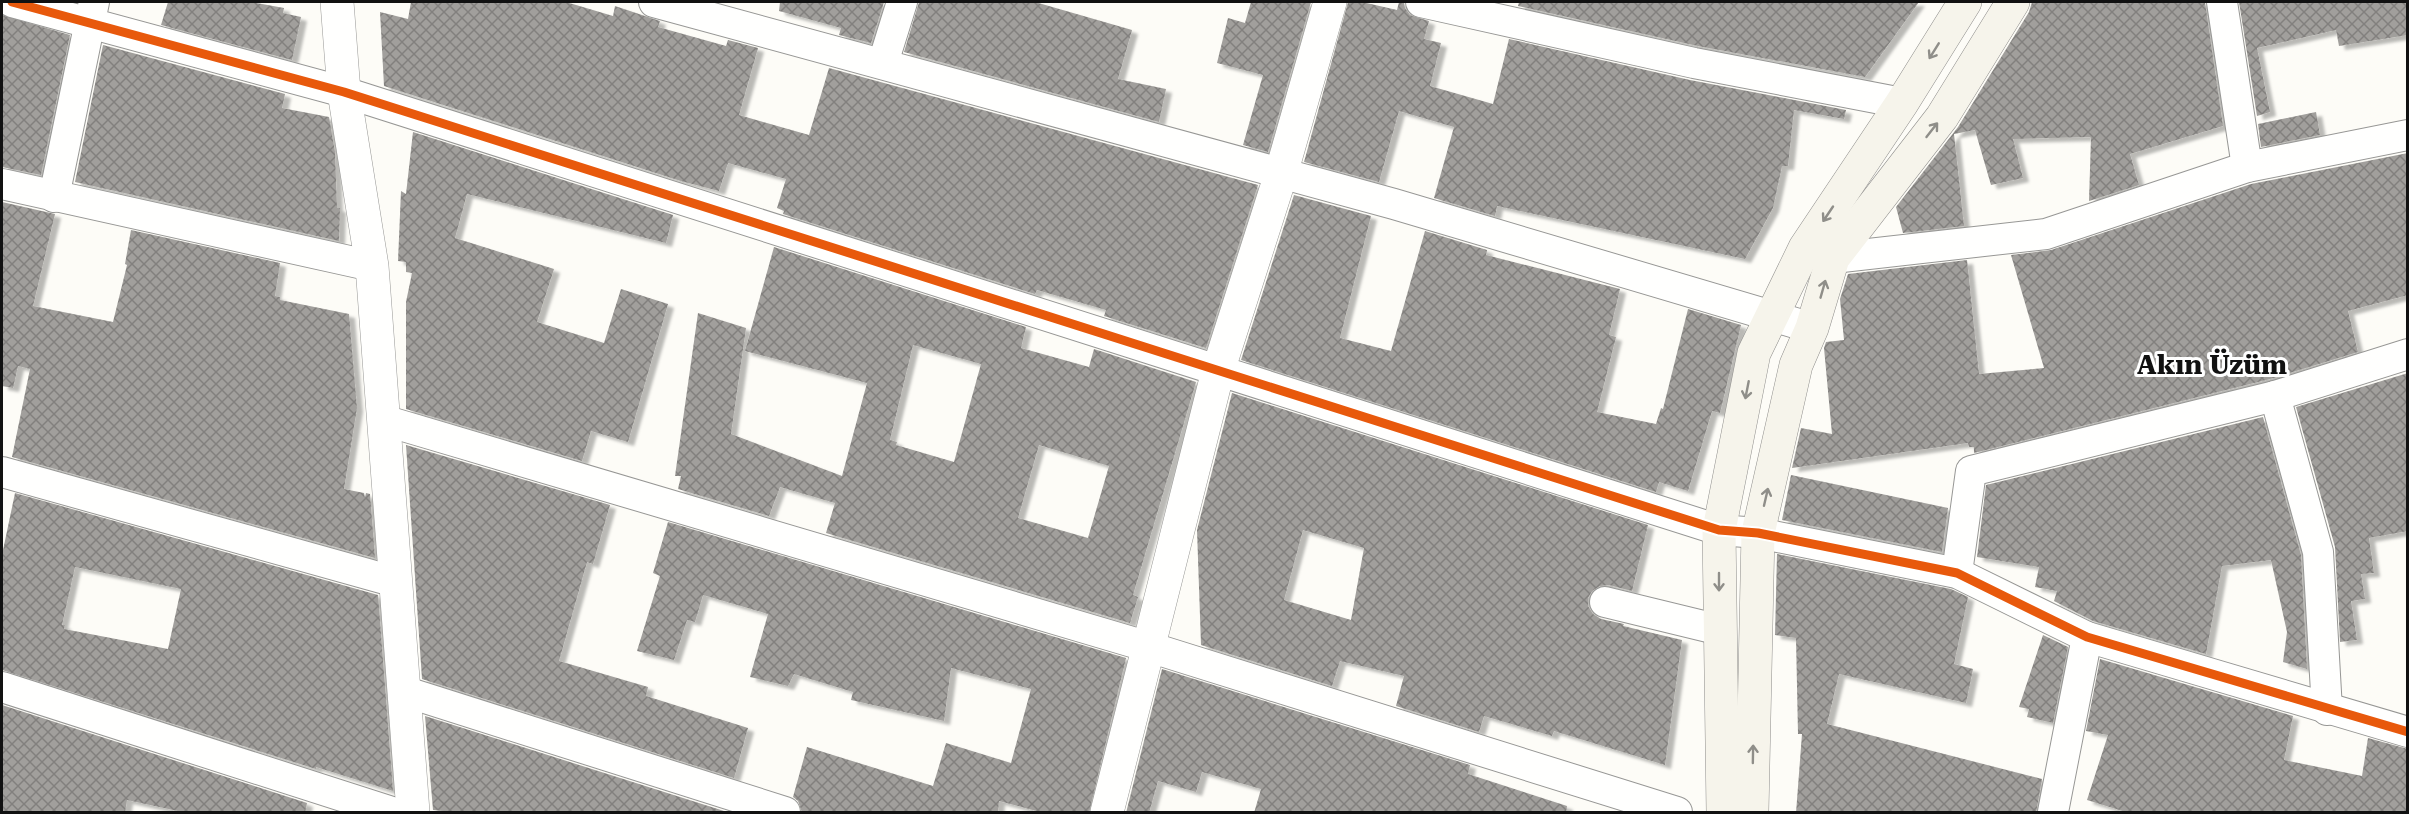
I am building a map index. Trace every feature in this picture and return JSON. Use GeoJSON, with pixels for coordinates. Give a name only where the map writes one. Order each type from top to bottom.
{"type":"FeatureCollection","features":[{"type":"Feature","properties":{"kind":"main road"},"geometry":{"type":"LineString","coordinates":[[1723,813],[1719,530],[1754,352],[1805,248],[1902,103],[1965,2]]}},
{"type":"Feature","properties":{"kind":"main road"},"geometry":{"type":"LineString","coordinates":[[1752,813],[1758,532],[1796,365],[1812,328],[1833,258],[1942,117],[2013,2]]}},
{"type":"Feature","properties":{"kind":"street"},"geometry":{"type":"LineString","coordinates":[[12,2],[91,13],[1719,530],[1758,532],[1957,573],[2087,637],[2327,710],[2408,732]]}},
{"type":"Feature","properties":{"kind":"street"},"geometry":{"type":"LineString","coordinates":[[337,2],[344,93],[372,266],[413,813]]}},
{"type":"Feature","properties":{"kind":"street"},"geometry":{"type":"LineString","coordinates":[[654,2],[715,10],[883,63],[1394,204],[1812,328]]}},
{"type":"Feature","properties":{"kind":"street"},"geometry":{"type":"LineString","coordinates":[[883,63],[902,2]]}},
{"type":"Feature","properties":{"kind":"street"},"geometry":{"type":"LineString","coordinates":[[1107,813],[1218,371],[1281,174],[1330,2]]}},
{"type":"Feature","properties":{"kind":"street"},"geometry":{"type":"LineString","coordinates":[[1421,2],[1694,63],[1902,103]]}},
{"type":"Feature","properties":{"kind":"street"},"geometry":{"type":"LineString","coordinates":[[2222,2],[2247,167]]}},
{"type":"Feature","properties":{"kind":"street"},"geometry":{"type":"LineString","coordinates":[[54,197],[91,13]]}},
{"type":"Feature","properties":{"kind":"street"},"geometry":{"type":"LineString","coordinates":[[1833,258],[2046,234],[2247,167],[2408,135]]}},
{"type":"Feature","properties":{"kind":"street"},"geometry":{"type":"LineString","coordinates":[[2,184],[372,266]]}},
{"type":"Feature","properties":{"kind":"street"},"geometry":{"type":"LineString","coordinates":[[1957,573],[1971,471],[2275,396],[2408,354]]}},
{"type":"Feature","properties":{"kind":"street"},"geometry":{"type":"LineString","coordinates":[[2275,396],[2318,552],[2327,710]]}},
{"type":"Feature","properties":{"kind":"street"},"geometry":{"type":"LineString","coordinates":[[383,420],[1149,647],[1677,813]]}},
{"type":"Feature","properties":{"kind":"street"},"geometry":{"type":"LineString","coordinates":[[2,472],[396,582]]}},
{"type":"Feature","properties":{"kind":"street"},"geometry":{"type":"LineString","coordinates":[[1605,602],[1719,630]]}},
{"type":"Feature","properties":{"kind":"street"},"geometry":{"type":"LineString","coordinates":[[2053,813],[2087,637]]}},
{"type":"Feature","properties":{"kind":"street"},"geometry":{"type":"LineString","coordinates":[[2,687],[392,813]]}},
{"type":"Feature","properties":{"kind":"street"},"geometry":{"type":"LineString","coordinates":[[403,691],[785,813]]}},
{"type":"Feature","properties":{"kind":"building"},"geometry":{"type":"Polygon","coordinates":[[[168,2],[251,2],[284,8],[283,13],[301,17],[292,60],[161,25],[168,2]]]}},
{"type":"Feature","properties":{"kind":"building"},"geometry":{"type":"Polygon","coordinates":[[[411,2],[566,2],[613,16],[615,6],[660,21],[658,27],[726,46],[728,40],[758,48],[739,115],[809,135],[829,68],[1258,185],[1206,348],[1104,316],[1106,310],[1037,290],[1035,294],[783,214],[784,211],[777,208],[786,179],[728,163],[719,191],[681,181],[384,86],[380,12],[408,19],[411,2]]]}},
{"type":"Feature","properties":{"kind":"building"},"geometry":{"type":"Polygon","coordinates":[[[780,2],[884,2],[871,43],[839,35],[841,28],[779,11],[780,2]]]}},
{"type":"Feature","properties":{"kind":"building"},"geometry":{"type":"Polygon","coordinates":[[[919,2],[1035,2],[1132,30],[1118,79],[1166,89],[1159,122],[904,52],[919,2]]]}},
{"type":"Feature","properties":{"kind":"building"},"geometry":{"type":"Polygon","coordinates":[[[1251,2],[1311,2],[1268,152],[1243,145],[1263,75],[1217,63],[1228,18],[1245,23],[1251,2]]]}},
{"type":"Feature","properties":{"kind":"building"},"geometry":{"type":"Polygon","coordinates":[[[1348,2],[1362,2],[1397,10],[1399,2],[1404,2],[1410,15],[1429,21],[1424,39],[1441,43],[1430,86],[1493,104],[1509,39],[1690,80],[1846,110],[1844,119],[1794,110],[1788,166],[1782,166],[1773,208],[1745,259],[1497,206],[1495,216],[1434,198],[1454,127],[1399,111],[1379,182],[1304,162],[1348,2]]]}},
{"type":"Feature","properties":{"kind":"building"},"geometry":{"type":"Polygon","coordinates":[[[1519,2],[1919,2],[1865,77],[1698,46],[1518,6],[1519,2]]]}},
{"type":"Feature","properties":{"kind":"building"},"geometry":{"type":"Polygon","coordinates":[[[2032,2],[2205,2],[2223,126],[2130,154],[2139,185],[2089,201],[2091,137],[2013,139],[2023,178],[1991,185],[1975,130],[1954,134],[1964,226],[1903,233],[1896,207],[1958,127],[2029,12],[2032,2]]]}},
{"type":"Feature","properties":{"kind":"building"},"geometry":{"type":"Polygon","coordinates":[[[2239,2],[2408,2],[2408,35],[2339,46],[2336,30],[2257,48],[2270,112],[2257,116],[2239,2]]]}},
{"type":"Feature","properties":{"kind":"building"},"geometry":{"type":"Polygon","coordinates":[[[2,15],[70,35],[41,175],[2,167],[2,15]]]}},
{"type":"Feature","properties":{"kind":"building"},"geometry":{"type":"Polygon","coordinates":[[[103,45],[285,94],[282,108],[329,117],[335,152],[337,208],[340,208],[339,241],[75,182],[103,45]]]}},
{"type":"Feature","properties":{"kind":"building"},"geometry":{"type":"Polygon","coordinates":[[[2316,112],[2320,135],[2261,147],[2258,124],[2316,112]]]}},
{"type":"Feature","properties":{"kind":"building"},"geometry":{"type":"Polygon","coordinates":[[[413,132],[673,215],[666,243],[467,194],[455,238],[554,269],[537,322],[604,343],[621,289],[668,304],[628,442],[591,431],[582,461],[406,409],[406,302],[412,273],[406,272],[406,262],[398,261],[401,191],[406,194],[413,132]]]}},
{"type":"Feature","properties":{"kind":"building"},"geometry":{"type":"Polygon","coordinates":[[[2408,153],[2408,295],[2348,311],[2358,352],[2270,379],[1974,453],[1974,447],[1969,447],[1968,443],[1792,468],[1801,428],[1832,434],[1824,348],[1826,342],[1844,340],[1840,299],[1848,274],[1967,260],[1979,374],[2044,368],[2011,255],[2051,250],[2251,184],[2408,153]]]}},
{"type":"Feature","properties":{"kind":"building"},"geometry":{"type":"Polygon","coordinates":[[[1294,195],[1371,216],[1340,338],[1391,351],[1425,231],[1487,250],[1486,255],[1620,289],[1609,335],[1616,337],[1597,412],[1656,424],[1661,408],[1663,409],[1688,309],[1741,325],[1720,413],[1712,411],[1688,491],[1659,482],[1656,492],[1241,360],[1294,195]]]}},
{"type":"Feature","properties":{"kind":"building"},"geometry":{"type":"Polygon","coordinates":[[[2,202],[55,214],[33,306],[113,322],[127,265],[125,264],[131,230],[280,263],[275,296],[280,297],[280,300],[349,314],[357,408],[344,489],[364,493],[365,498],[366,493],[370,494],[375,558],[12,457],[30,369],[18,366],[13,388],[2,386],[2,202]]]}},
{"type":"Feature","properties":{"kind":"building"},"geometry":{"type":"Polygon","coordinates":[[[774,247],[1026,327],[1021,348],[1089,367],[1094,349],[1196,382],[1133,595],[1138,597],[1130,623],[826,533],[835,503],[780,487],[769,516],[678,489],[681,476],[675,476],[698,313],[746,328],[731,434],[842,476],[867,383],[745,351],[774,247]],[[913,345],[890,440],[897,442],[896,445],[954,462],[981,364],[913,345]],[[1039,445],[1018,518],[1088,538],[1109,466],[1039,445]]]}},
{"type":"Feature","properties":{"kind":"building"},"geometry":{"type":"Polygon","coordinates":[[[2408,373],[2408,531],[2369,538],[2374,573],[2361,574],[2365,599],[2351,601],[2357,640],[2340,642],[2335,547],[2296,407],[2408,373]]]}},
{"type":"Feature","properties":{"kind":"building"},"geometry":{"type":"Polygon","coordinates":[[[1232,393],[1648,525],[1632,591],[1609,585],[1600,586],[1592,591],[1588,598],[1588,606],[1593,614],[1601,619],[1682,640],[1665,765],[1554,731],[1552,736],[1484,716],[1479,732],[1396,706],[1404,676],[1340,661],[1332,686],[1201,645],[1197,530],[1232,393]],[[1303,530],[1284,600],[1351,620],[1364,548],[1303,530]]]}},
{"type":"Feature","properties":{"kind":"building"},"geometry":{"type":"Polygon","coordinates":[[[2263,417],[2301,555],[2307,669],[2283,662],[2287,632],[2271,560],[2222,566],[2206,654],[2093,621],[2054,601],[2057,591],[2035,587],[2039,567],[1977,557],[1986,485],[2263,417]]]}},
{"type":"Feature","properties":{"kind":"building"},"geometry":{"type":"Polygon","coordinates":[[[406,445],[610,505],[593,564],[587,562],[559,661],[648,687],[646,696],[748,728],[734,778],[422,679],[406,445]]]}},
{"type":"Feature","properties":{"kind":"building"},"geometry":{"type":"Polygon","coordinates":[[[1791,475],[1948,508],[1942,552],[1782,520],[1791,475]]]}},
{"type":"Feature","properties":{"kind":"building"},"geometry":{"type":"Polygon","coordinates":[[[15,493],[378,595],[393,791],[2,670],[2,555],[15,493]],[[75,567],[62,625],[65,625],[64,629],[168,649],[181,589],[75,567]]]}},
{"type":"Feature","properties":{"kind":"building"},"geometry":{"type":"Polygon","coordinates":[[[668,522],[1126,658],[1089,813],[1044,813],[999,801],[998,813],[802,813],[798,801],[793,797],[807,747],[933,786],[946,743],[1011,763],[1031,689],[951,668],[944,721],[851,700],[853,692],[794,674],[788,686],[750,677],[768,614],[703,595],[695,622],[687,620],[674,660],[637,651],[660,576],[653,573],[668,522]]]}},
{"type":"Feature","properties":{"kind":"building"},"geometry":{"type":"Polygon","coordinates":[[[1777,554],[1951,589],[1968,597],[1954,664],[1973,669],[1966,703],[1839,674],[1827,724],[2042,779],[2036,813],[1796,813],[1802,734],[1798,734],[1796,638],[1775,635],[1777,554]]]}},
{"type":"Feature","properties":{"kind":"building"},"geometry":{"type":"Polygon","coordinates":[[[2043,635],[2068,647],[2053,723],[2027,717],[2029,709],[2019,707],[2043,635]]]}},
{"type":"Feature","properties":{"kind":"building"},"geometry":{"type":"Polygon","coordinates":[[[2100,659],[2293,716],[2284,760],[2362,776],[2368,738],[2408,749],[2408,813],[2129,813],[2087,800],[2108,735],[2086,731],[2100,659]]]}},
{"type":"Feature","properties":{"kind":"building"},"geometry":{"type":"Polygon","coordinates":[[[1162,669],[1470,765],[1468,774],[1567,806],[1566,813],[1254,813],[1261,789],[1202,772],[1196,792],[1158,781],[1149,813],[1126,813],[1162,669]]]}},
{"type":"Feature","properties":{"kind":"building"},"geometry":{"type":"Polygon","coordinates":[[[2,705],[307,803],[305,813],[187,813],[127,800],[125,813],[2,813],[2,705]]]}},
{"type":"Feature","properties":{"kind":"building"},"geometry":{"type":"Polygon","coordinates":[[[425,716],[724,811],[724,813],[443,813],[443,811],[433,810],[425,716]]]}},
{"type":"Feature","properties":{"kind":"cycle path"},"geometry":{"type":"LineString","coordinates":[[12,2],[344,92],[1719,530],[1758,533],[1957,573],[2087,637],[2408,732]]}},
{"type":"Feature","properties":{"kind":"district","name":"Akın Üzüm"},"geometry":{"type":"Point","coordinates":[2212,365]}}]}
